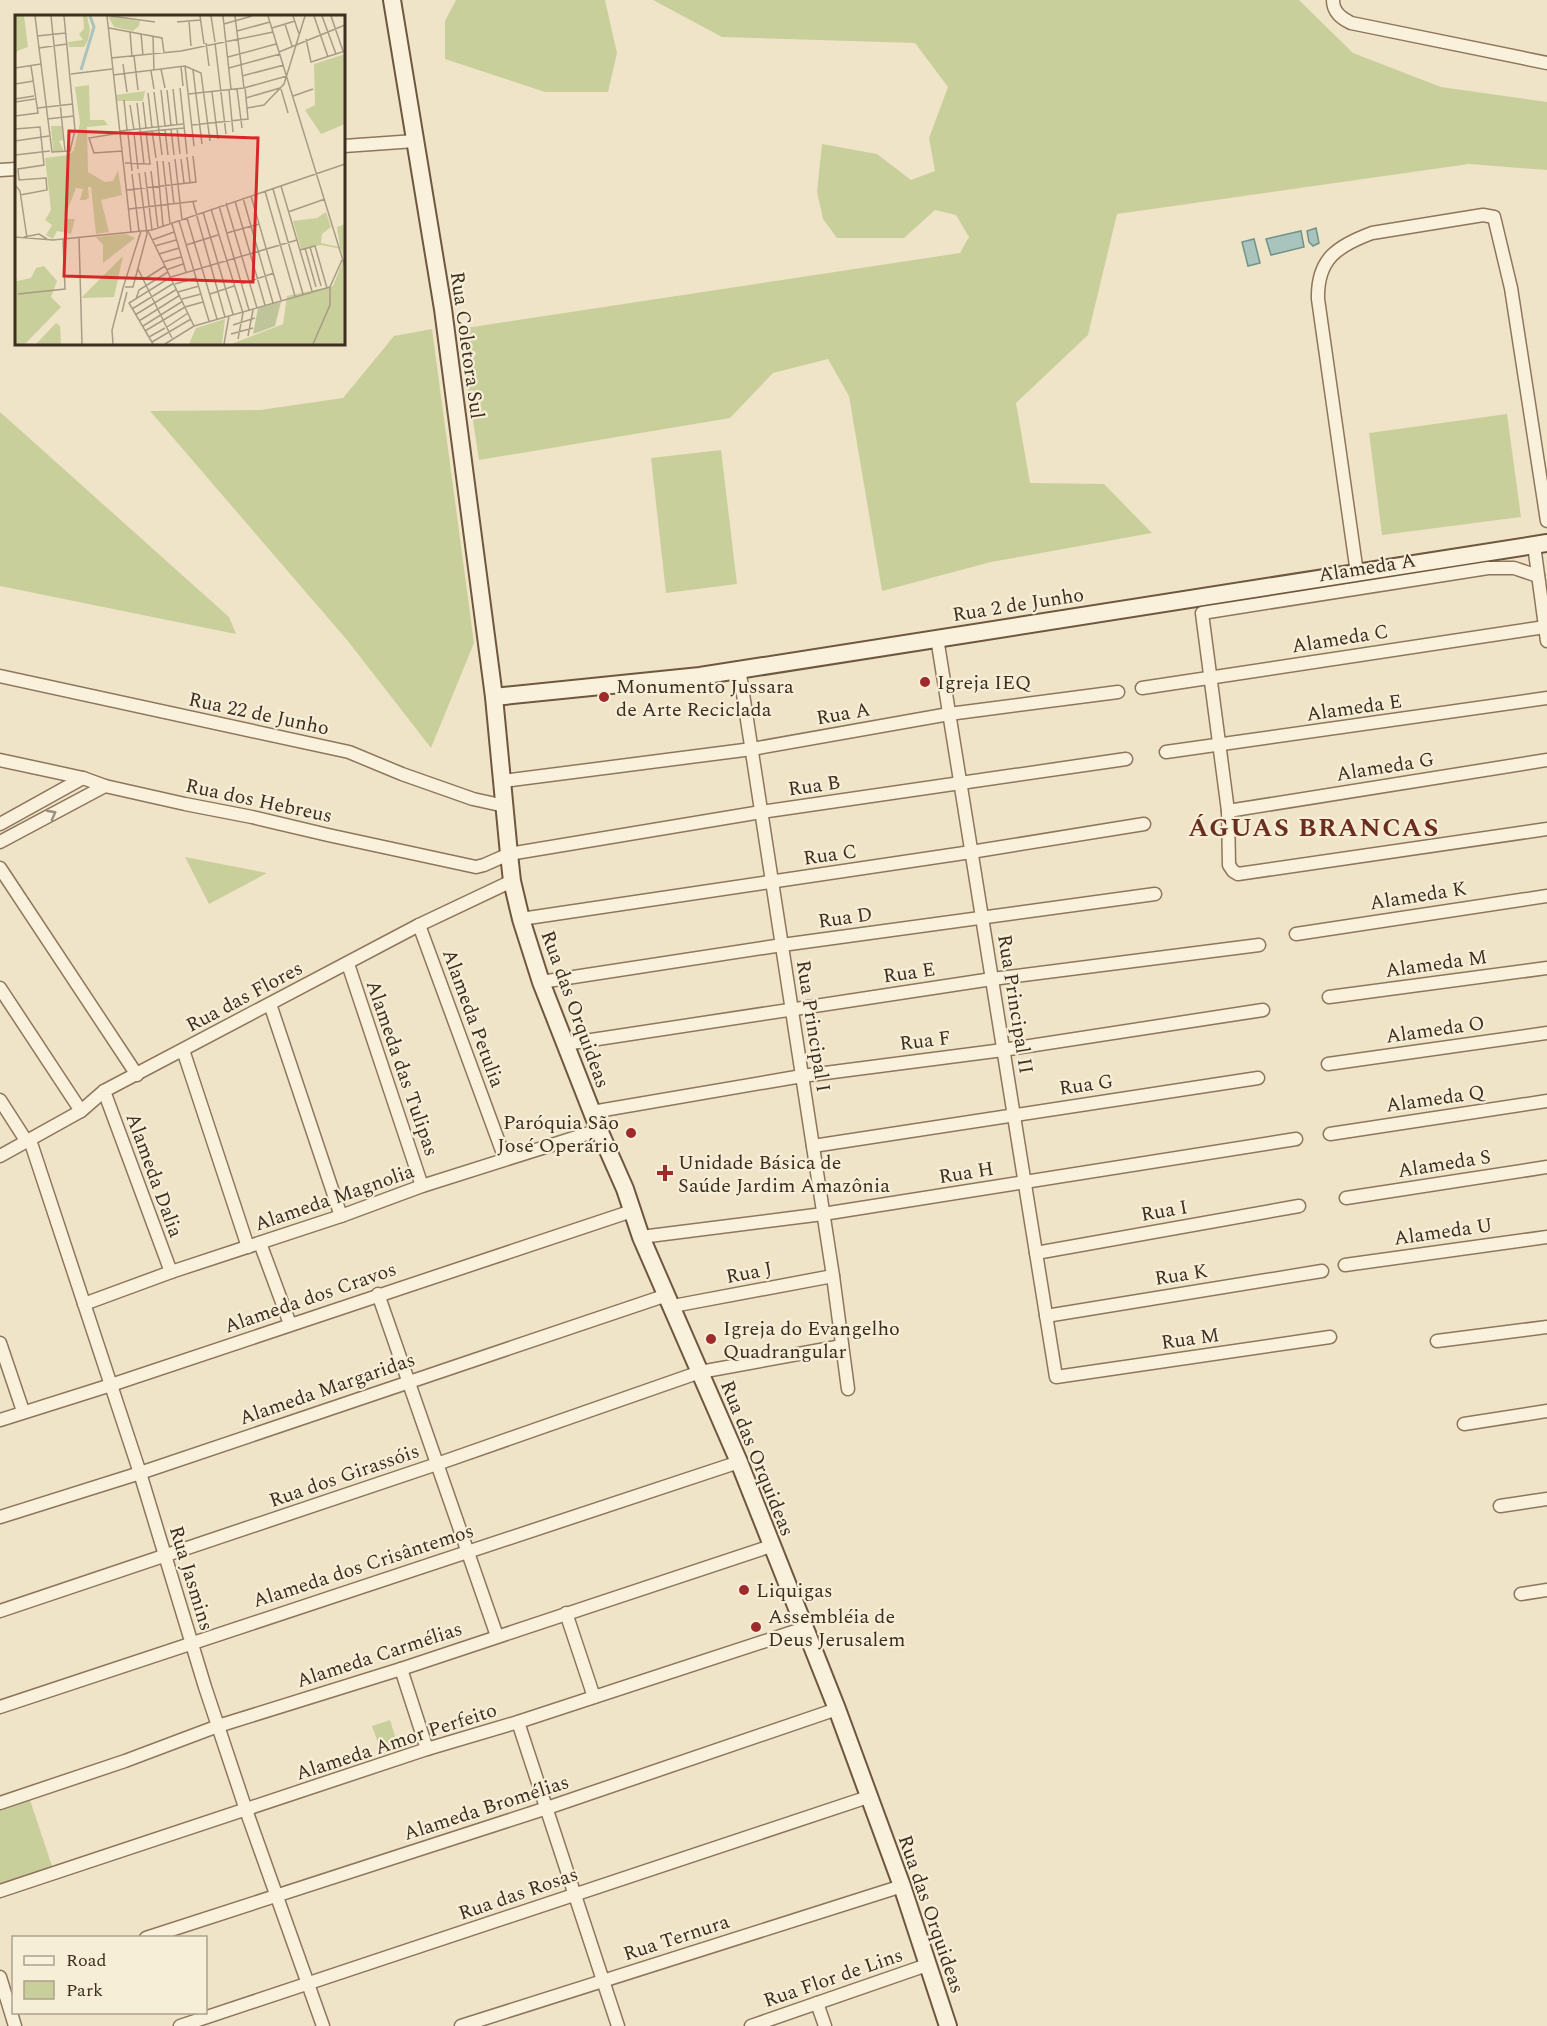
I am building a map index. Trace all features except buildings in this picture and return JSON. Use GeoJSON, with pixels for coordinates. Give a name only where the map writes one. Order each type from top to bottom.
{"type":"FeatureCollection","features":[{"type":"Feature","properties":{"kind":"street","name":"Rua Coletora Sul"},"geometry":{"type":"LineString","coordinates":[[392,0],[443,309],[494,697]]}},
{"type":"Feature","properties":{"kind":"street"},"geometry":{"type":"LineString","coordinates":[[1333,4],[1341,18],[1360,26],[1547,63]]}},
{"type":"Feature","properties":{"kind":"street"},"geometry":{"type":"LineString","coordinates":[[345,146],[415,141]]}},
{"type":"Feature","properties":{"kind":"street"},"geometry":{"type":"LineString","coordinates":[[0,170],[15,169]]}},
{"type":"Feature","properties":{"kind":"street"},"geometry":{"type":"LineString","coordinates":[[1357,573],[1317,281],[1320,272],[1330,259],[1344,246],[1372,233],[1490,215],[1494,217],[1511,288],[1547,520]]}},
{"type":"Feature","properties":{"kind":"street"},"geometry":{"type":"LineString","coordinates":[[1540,544],[1547,641]]}},
{"type":"Feature","properties":{"kind":"street","name":"Rua 2 de Junho"},"geometry":{"type":"LineString","coordinates":[[494,697],[700,676],[739,668],[1540,544]]}},
{"type":"Feature","properties":{"kind":"street","name":"Alameda A"},"geometry":{"type":"LineString","coordinates":[[1210,678],[1203,613],[1488,568],[1514,568],[1541,580]]}},
{"type":"Feature","properties":{"kind":"street","name":"Alameda C"},"geometry":{"type":"LineString","coordinates":[[1142,688],[1545,627]]}},
{"type":"Feature","properties":{"kind":"street","name":"Rua Principal II"},"geometry":{"type":"LineString","coordinates":[[937,638],[1056,1377]]}},
{"type":"Feature","properties":{"kind":"street","name":"Rua Principal I"},"geometry":{"type":"LineString","coordinates":[[739,668],[833,1276],[848,1389]]}},
{"type":"Feature","properties":{"kind":"street","name":"Rua 22 de Junho"},"geometry":{"type":"LineString","coordinates":[[0,676],[350,752],[463,796],[505,806]]}},
{"type":"Feature","properties":{"kind":"street"},"geometry":{"type":"LineString","coordinates":[[1210,678],[1228,811],[1229,865],[1238,874],[1547,829]]}},
{"type":"Feature","properties":{"kind":"street","name":"Rua A"},"geometry":{"type":"LineString","coordinates":[[503,780],[752,749],[949,714],[1118,692]]}},
{"type":"Feature","properties":{"kind":"street","name":"Rua das Orquideas"},"geometry":{"type":"LineString","coordinates":[[494,697],[512,881],[521,919],[541,982],[599,1130],[625,1189],[641,1237],[739,1462],[837,1709],[902,1886],[948,2026]]}},
{"type":"Feature","properties":{"kind":"street","name":"Alameda E"},"geometry":{"type":"LineString","coordinates":[[1167,752],[1547,698]]}},
{"type":"Feature","properties":{"kind":"street","name":"Rua B"},"geometry":{"type":"LineString","coordinates":[[508,854],[761,812],[1126,759]]}},
{"type":"Feature","properties":{"kind":"street","name":"Rua dos Hebreus"},"geometry":{"type":"LineString","coordinates":[[0,760],[83,778],[105,786],[476,867],[508,854]]}},
{"type":"Feature","properties":{"kind":"street","name":"Alameda G"},"geometry":{"type":"LineString","coordinates":[[1228,811],[1547,760]]}},
{"type":"Feature","properties":{"kind":"street"},"geometry":{"type":"LineString","coordinates":[[0,824],[83,778]]}},
{"type":"Feature","properties":{"kind":"street"},"geometry":{"type":"LineString","coordinates":[[0,842],[105,786]]}},
{"type":"Feature","properties":{"kind":"street","name":"Rua C"},"geometry":{"type":"LineString","coordinates":[[521,919],[1144,824]]}},
{"type":"Feature","properties":{"kind":"street"},"geometry":{"type":"LineString","coordinates":[[0,868],[137,1075]]}},
{"type":"Feature","properties":{"kind":"street","name":"Rua das Flores"},"geometry":{"type":"LineString","coordinates":[[0,1156],[81,1110],[104,1091],[419,925],[512,881]]}},
{"type":"Feature","properties":{"kind":"street","name":"Rua D"},"geometry":{"type":"LineString","coordinates":[[541,982],[782,945],[1155,894]]}},
{"type":"Feature","properties":{"kind":"street","name":"Alameda K"},"geometry":{"type":"LineString","coordinates":[[1296,934],[1547,896]]}},
{"type":"Feature","properties":{"kind":"street","name":"Alameda Petulia"},"geometry":{"type":"LineString","coordinates":[[419,925],[506,1159]]}},
{"type":"Feature","properties":{"kind":"street","name":"Rua E"},"geometry":{"type":"LineString","coordinates":[[565,1044],[792,1008],[1259,945]]}},
{"type":"Feature","properties":{"kind":"street","name":"Alameda das Tulipas"},"geometry":{"type":"LineString","coordinates":[[348,964],[422,1186]]}},
{"type":"Feature","properties":{"kind":"street","name":"Alameda M"},"geometry":{"type":"LineString","coordinates":[[1329,997],[1547,968]]}},
{"type":"Feature","properties":{"kind":"street"},"geometry":{"type":"LineString","coordinates":[[0,988],[81,1110]]}},
{"type":"Feature","properties":{"kind":"street"},"geometry":{"type":"LineString","coordinates":[[270,1004],[340,1216]]}},
{"type":"Feature","properties":{"kind":"street","name":"Rua F"},"geometry":{"type":"LineString","coordinates":[[592,1112],[802,1076],[1003,1050],[1263,1010]]}},
{"type":"Feature","properties":{"kind":"street","name":"Alameda O"},"geometry":{"type":"LineString","coordinates":[[1328,1064],[1547,1033]]}},
{"type":"Feature","properties":{"kind":"street"},"geometry":{"type":"LineString","coordinates":[[183,1050],[254,1245],[290,1324]]}},
{"type":"Feature","properties":{"kind":"street","name":"Rua G"},"geometry":{"type":"LineString","coordinates":[[813,1146],[1258,1078]]}},
{"type":"Feature","properties":{"kind":"street","name":"Alameda Dalia"},"geometry":{"type":"LineString","coordinates":[[104,1091],[171,1272]]}},
{"type":"Feature","properties":{"kind":"street","name":"Rua Jasmins"},"geometry":{"type":"LineString","coordinates":[[0,1100],[29,1141],[140,1473],[218,1726],[323,2026]]}},
{"type":"Feature","properties":{"kind":"street","name":"Alameda Q"},"geometry":{"type":"LineString","coordinates":[[1330,1134],[1547,1101]]}},
{"type":"Feature","properties":{"kind":"street","name":"Alameda Magnolia"},"geometry":{"type":"LineString","coordinates":[[84,1304],[422,1186],[599,1130]]}},
{"type":"Feature","properties":{"kind":"street","name":"Rua H"},"geometry":{"type":"LineString","coordinates":[[641,1237],[823,1214],[1296,1139]]}},
{"type":"Feature","properties":{"kind":"street","name":"Alameda S"},"geometry":{"type":"LineString","coordinates":[[1346,1198],[1547,1167]]}},
{"type":"Feature","properties":{"kind":"street","name":"Rua I"},"geometry":{"type":"LineString","coordinates":[[1036,1253],[1299,1206]]}},
{"type":"Feature","properties":{"kind":"street","name":"Alameda dos Cravos"},"geometry":{"type":"LineString","coordinates":[[0,1420],[632,1211]]}},
{"type":"Feature","properties":{"kind":"street","name":"Alameda U"},"geometry":{"type":"LineString","coordinates":[[1345,1265],[1547,1237]]}},
{"type":"Feature","properties":{"kind":"street","name":"Rua K"},"geometry":{"type":"LineString","coordinates":[[1046,1316],[1322,1270]]}},
{"type":"Feature","properties":{"kind":"street","name":"Rua J"},"geometry":{"type":"LineString","coordinates":[[670,1301],[833,1276]]}},
{"type":"Feature","properties":{"kind":"street"},"geometry":{"type":"LineString","coordinates":[[378,1294],[496,1636]]}},
{"type":"Feature","properties":{"kind":"street","name":"Alameda Margaridas"},"geometry":{"type":"LineString","coordinates":[[0,1517],[140,1473],[408,1381],[670,1301]]}},
{"type":"Feature","properties":{"kind":"street"},"geometry":{"type":"LineString","coordinates":[[1437,1341],[1547,1327]]}},
{"type":"Feature","properties":{"kind":"street","name":"Rua M"},"geometry":{"type":"LineString","coordinates":[[1056,1377],[1330,1337]]}},
{"type":"Feature","properties":{"kind":"street"},"geometry":{"type":"LineString","coordinates":[[0,1343],[23,1412]]}},
{"type":"Feature","properties":{"kind":"street","name":"Rua dos Girassóis"},"geometry":{"type":"LineString","coordinates":[[0,1611],[437,1464],[700,1372],[842,1346]]}},
{"type":"Feature","properties":{"kind":"street"},"geometry":{"type":"LineString","coordinates":[[1464,1424],[1547,1411]]}},
{"type":"Feature","properties":{"kind":"street","name":"Alameda dos Crisântemos"},"geometry":{"type":"LineString","coordinates":[[0,1707],[739,1462]]}},
{"type":"Feature","properties":{"kind":"street"},"geometry":{"type":"LineString","coordinates":[[1500,1506],[1547,1499]]}},
{"type":"Feature","properties":{"kind":"street","name":"Alameda Carmélias"},"geometry":{"type":"LineString","coordinates":[[0,1803],[125,1761],[218,1726],[401,1669],[771,1546]]}},
{"type":"Feature","properties":{"kind":"street"},"geometry":{"type":"LineString","coordinates":[[1521,1594],[1547,1590]]}},
{"type":"Feature","properties":{"kind":"street"},"geometry":{"type":"LineString","coordinates":[[566,1613],[594,1696]]}},
{"type":"Feature","properties":{"kind":"street","name":"Alameda Amor Perfeito"},"geometry":{"type":"LineString","coordinates":[[0,1891],[427,1749],[518,1722],[805,1628]]}},
{"type":"Feature","properties":{"kind":"street"},"geometry":{"type":"LineString","coordinates":[[401,1669],[427,1749]]}},
{"type":"Feature","properties":{"kind":"street","name":"Alameda Bromélias"},"geometry":{"type":"LineString","coordinates":[[152,1936],[547,1808],[837,1709]]}},
{"type":"Feature","properties":{"kind":"street"},"geometry":{"type":"LineString","coordinates":[[518,1722],[618,2026]]}},
{"type":"Feature","properties":{"kind":"street","name":"Rua das Rosas"},"geometry":{"type":"LineString","coordinates":[[180,2026],[868,1797]]}},
{"type":"Feature","properties":{"kind":"street","name":"Rua Ternura"},"geometry":{"type":"LineString","coordinates":[[461,2026],[902,1886]]}},
{"type":"Feature","properties":{"kind":"street","name":"Rua Flor de Lins"},"geometry":{"type":"LineString","coordinates":[[751,2026],[927,1965]]}},
{"type":"Feature","properties":{"kind":"street"},"geometry":{"type":"LineString","coordinates":[[4,1982],[15,2026]]}},
{"type":"Feature","properties":{"kind":"street"},"geometry":{"type":"LineString","coordinates":[[818,2003],[825,2026]]}},
{"type":"Feature","properties":{"kind":"green space"},"geometry":{"type":"Polygon","coordinates":[[[456,0],[605,0],[617,53],[608,92],[545,92],[445,59],[445,21],[456,0]]]}},
{"type":"Feature","properties":{"kind":"green space"},"geometry":{"type":"Polygon","coordinates":[[[653,0],[1299,0],[1353,53],[1441,87],[1547,102],[1547,170],[1469,164],[1117,214],[1088,335],[1016,403],[1030,483],[1104,484],[1152,533],[991,562],[882,591],[849,396],[828,359],[773,373],[730,418],[479,460],[459,329],[960,253],[969,237],[956,215],[935,210],[904,238],[837,238],[823,219],[817,192],[822,144],[877,154],[911,180],[935,171],[929,138],[948,87],[915,43],[722,37],[653,0]]]}},
{"type":"Feature","properties":{"kind":"green space"},"geometry":{"type":"Polygon","coordinates":[[[432,329],[474,643],[431,748],[347,640],[150,411],[260,410],[343,398],[394,336],[432,329]]]}},
{"type":"Feature","properties":{"kind":"green space"},"geometry":{"type":"Polygon","coordinates":[[[0,412],[229,617],[236,634],[0,586],[0,412]]]}},
{"type":"Feature","properties":{"kind":"green space"},"geometry":{"type":"Polygon","coordinates":[[[1507,414],[1521,517],[1382,535],[1369,433],[1507,414]]]}},
{"type":"Feature","properties":{"kind":"green space"},"geometry":{"type":"Polygon","coordinates":[[[721,450],[737,584],[666,593],[651,458],[721,450]]]}},
{"type":"Feature","properties":{"kind":"green space"},"geometry":{"type":"Polygon","coordinates":[[[185,857],[267,873],[209,904],[185,857]]]}},
{"type":"Feature","properties":{"kind":"green space"},"geometry":{"type":"Polygon","coordinates":[[[390,1720],[399,1749],[382,1755],[372,1726],[390,1720]]]}},
{"type":"Feature","properties":{"kind":"green space"},"geometry":{"type":"Polygon","coordinates":[[[29,1797],[53,1869],[0,1887],[0,1806],[29,1797]]]}},
{"type":"Feature","properties":{"kind":"water"},"geometry":{"type":"Polygon","coordinates":[[[1316,228],[1319,243],[1313,246],[1309,242],[1307,231],[1316,228]]]}},
{"type":"Feature","properties":{"kind":"water"},"geometry":{"type":"Polygon","coordinates":[[[1301,231],[1304,247],[1271,255],[1266,239],[1301,231]]]}},
{"type":"Feature","properties":{"kind":"water"},"geometry":{"type":"Polygon","coordinates":[[[1254,239],[1260,263],[1248,266],[1242,242],[1254,239]]]}},
{"type":"Feature","properties":{"kind":"place","name":"Igreja IEQ"},"geometry":{"type":"Point","coordinates":[925,682]}},
{"type":"Feature","properties":{"kind":"place","name":"Monumento Jussara de Arte Reciclada"},"geometry":{"type":"Point","coordinates":[604,697]}},
{"type":"Feature","properties":{"kind":"place","name":"Paróquia São José Operário"},"geometry":{"type":"Point","coordinates":[631,1133]}},
{"type":"Feature","properties":{"kind":"place","name":"Unidade Básica de Saúde Jardim Amazônia"},"geometry":{"type":"Point","coordinates":[665,1173]}},
{"type":"Feature","properties":{"kind":"place","name":"Igreja do Evangelho Quadrangular"},"geometry":{"type":"Point","coordinates":[711,1339]}},
{"type":"Feature","properties":{"kind":"place","name":"Liquigas"},"geometry":{"type":"Point","coordinates":[744,1590]}},
{"type":"Feature","properties":{"kind":"place","name":"Assembléia de Deus Jerusalem"},"geometry":{"type":"Point","coordinates":[756,1627]}},
{"type":"Feature","properties":{"kind":"district","name":"ÁGUAS BRANCAS"},"geometry":{"type":"Point","coordinates":[1314,827]}}]}
